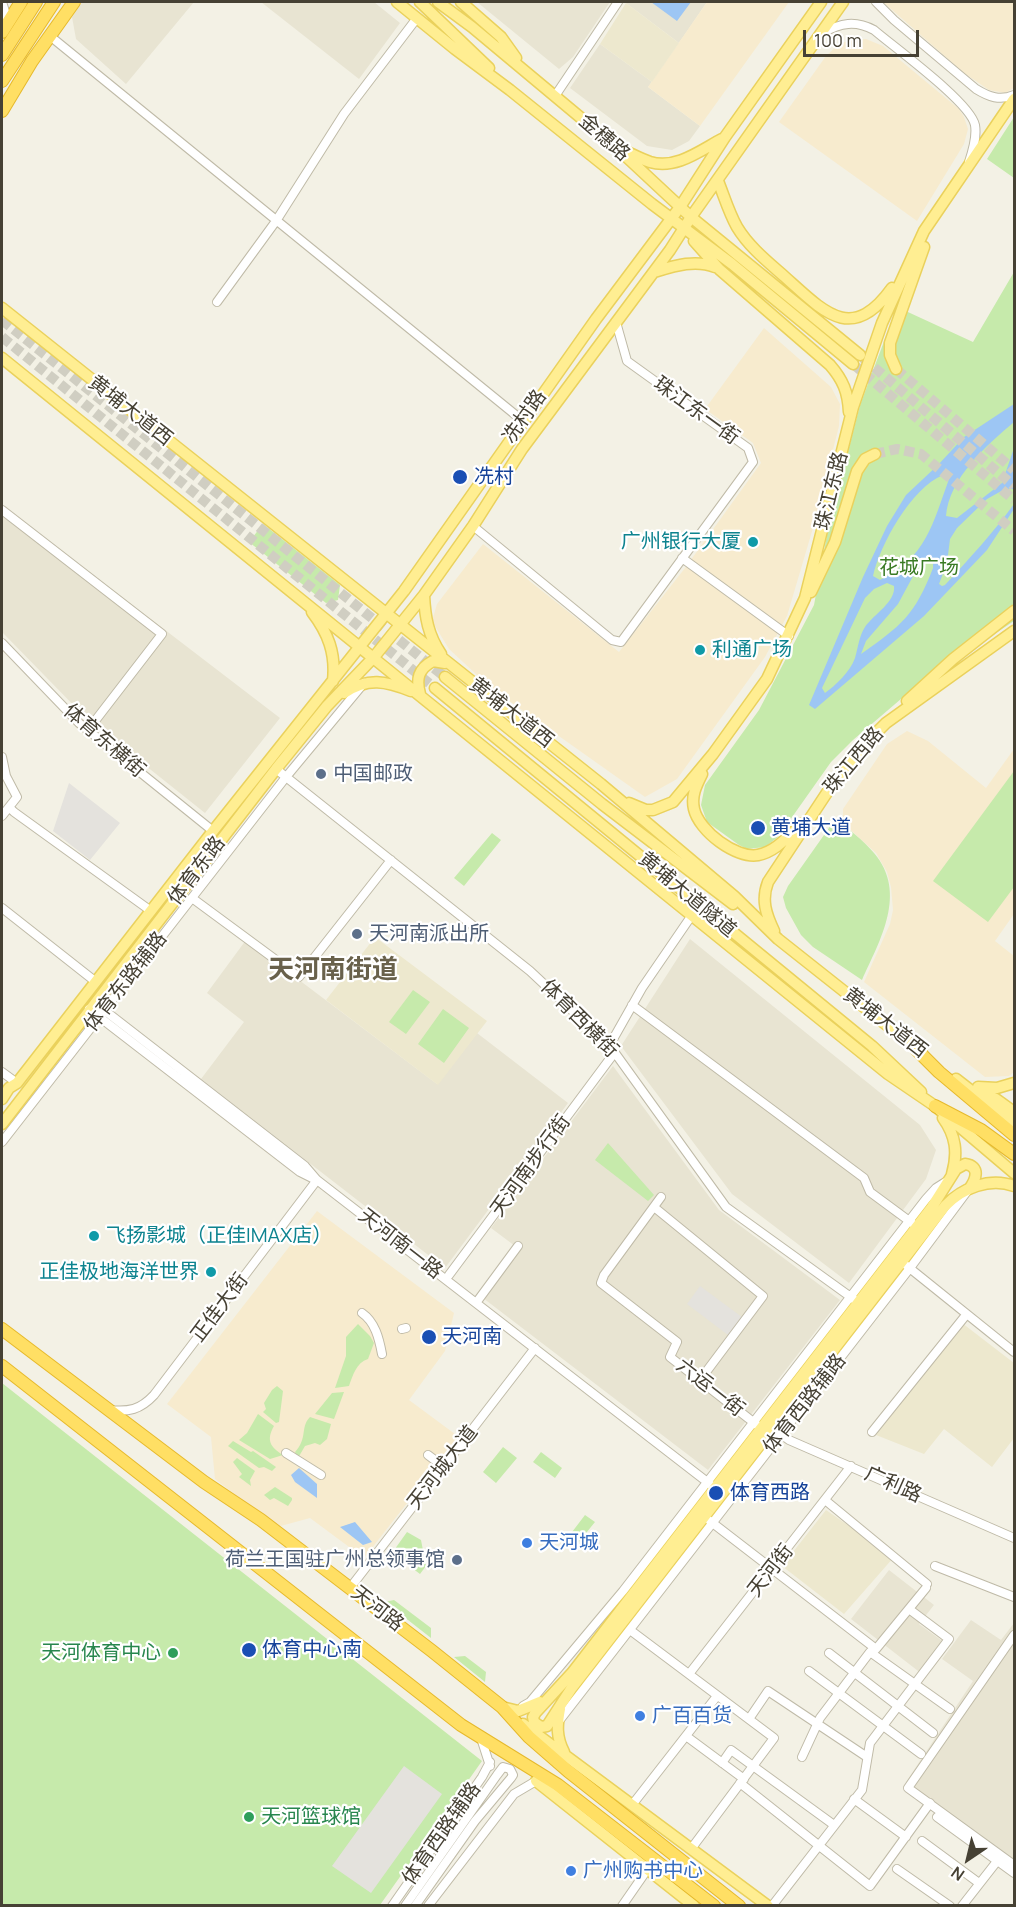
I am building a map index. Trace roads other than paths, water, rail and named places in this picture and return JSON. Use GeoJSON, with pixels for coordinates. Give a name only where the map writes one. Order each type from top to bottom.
{"type":"FeatureCollection","features":[{"type":"Feature","properties":{"kind":"highway"},"geometry":{"type":"LineString","coordinates":[[2,55],[6,33],[21,2]]}},
{"type":"Feature","properties":{"kind":"highway"},"geometry":{"type":"LineString","coordinates":[[6,33],[36,2]]}},
{"type":"Feature","properties":{"kind":"highway"},"geometry":{"type":"LineString","coordinates":[[2,81],[54,2]]}},
{"type":"Feature","properties":{"kind":"highway"},"geometry":{"type":"LineString","coordinates":[[2,111],[74,2]]}},
{"type":"Feature","properties":{"kind":"highway"},"geometry":{"type":"LineString","coordinates":[[916,1049],[939,1072],[1014,1135]]}},
{"type":"Feature","properties":{"kind":"highway"},"geometry":{"type":"LineString","coordinates":[[936,1106],[981,1130],[1014,1154]]}},
{"type":"Feature","properties":{"kind":"highway","name":"天河路"},"geometry":{"type":"LineString","coordinates":[[2,1329],[204,1482],[261,1520],[350,1588],[502,1707],[529,1737],[568,1771],[736,1902],[746,1905]]}},
{"type":"Feature","properties":{"kind":"highway","name":"天河路"},"geometry":{"type":"LineString","coordinates":[[2,1366],[442,1711],[558,1785],[714,1905]]}},
{"type":"Feature","properties":{"kind":"main road"},"geometry":{"type":"LineString","coordinates":[[397,2],[510,90]]}},
{"type":"Feature","properties":{"kind":"main road"},"geometry":{"type":"LineString","coordinates":[[420,2],[510,90]]}},
{"type":"Feature","properties":{"kind":"main road"},"geometry":{"type":"LineString","coordinates":[[438,2],[525,71]]}},
{"type":"Feature","properties":{"kind":"main road"},"geometry":{"type":"LineString","coordinates":[[461,2],[501,38],[525,71]]}},
{"type":"Feature","properties":{"kind":"main road"},"geometry":{"type":"LineString","coordinates":[[680,207],[814,7],[821,2]]}},
{"type":"Feature","properties":{"kind":"main road"},"geometry":{"type":"LineString","coordinates":[[691,217],[843,2]]}},
{"type":"Feature","properties":{"kind":"main road","name":"金穗路"},"geometry":{"type":"LineString","coordinates":[[510,90],[609,171],[856,359],[691,217],[617,147],[525,71]]}},
{"type":"Feature","properties":{"kind":"main road","name":"珠江东路"},"geometry":{"type":"LineString","coordinates":[[601,784],[638,807],[661,809],[673,802],[713,754],[767,679],[805,598],[848,428],[875,339],[924,231],[1014,97]]}},
{"type":"Feature","properties":{"kind":"main road"},"geometry":{"type":"LineString","coordinates":[[617,147],[652,162],[667,164],[682,160],[725,137]]}},
{"type":"Feature","properties":{"kind":"main road"},"geometry":{"type":"LineString","coordinates":[[718,180],[733,220],[746,240],[813,303],[835,316],[859,318],[869,313],[883,302],[908,266]]}},
{"type":"Feature","properties":{"kind":"main road"},"geometry":{"type":"LineString","coordinates":[[896,369],[890,355],[891,336],[933,224],[947,198]]}},
{"type":"Feature","properties":{"kind":"main road","name":"冼村路"},"geometry":{"type":"LineString","coordinates":[[360,646],[386,614],[523,421],[680,207]]}},
{"type":"Feature","properties":{"kind":"main road","name":"冼村路"},"geometry":{"type":"LineString","coordinates":[[399,625],[424,595],[473,526],[522,449],[654,272],[691,217]]}},
{"type":"Feature","properties":{"kind":"main road"},"geometry":{"type":"LineString","coordinates":[[685,229],[719,269],[820,355],[838,374],[847,391],[848,428]]}},
{"type":"Feature","properties":{"kind":"main road"},"geometry":{"type":"LineString","coordinates":[[654,272],[683,264],[705,263],[719,269]]}},
{"type":"Feature","properties":{"kind":"main road","name":"黄埔大道西"},"geometry":{"type":"LineString","coordinates":[[3,312],[601,784],[734,896],[778,939],[1014,1124]]}},
{"type":"Feature","properties":{"kind":"main road","name":"黄埔大道西"},"geometry":{"type":"LineString","coordinates":[[2,358],[888,1074],[936,1106],[1014,1173]]}},
{"type":"Feature","properties":{"kind":"main road"},"geometry":{"type":"LineString","coordinates":[[789,636],[835,542],[857,471],[865,459],[875,454]]}},
{"type":"Feature","properties":{"kind":"main road"},"geometry":{"type":"LineString","coordinates":[[424,595],[425,619],[430,636],[448,664]]}},
{"type":"Feature","properties":{"kind":"main road"},"geometry":{"type":"LineString","coordinates":[[300,598],[327,635],[333,652],[333,681]]}},
{"type":"Feature","properties":{"kind":"main road"},"geometry":{"type":"LineString","coordinates":[[886,723],[940,670],[1014,611]]}},
{"type":"Feature","properties":{"kind":"main road","name":"体育东路"},"geometry":{"type":"LineString","coordinates":[[2,1124],[276,769],[327,706],[374,657],[399,625]]}},
{"type":"Feature","properties":{"kind":"main road","name":"珠江西路"},"geometry":{"type":"LineString","coordinates":[[778,939],[765,908],[765,891],[773,874],[849,762],[886,723],[1014,631]]}},
{"type":"Feature","properties":{"kind":"main road","name":"体育东路"},"geometry":{"type":"LineString","coordinates":[[2,1099],[9,1085],[96,982],[360,646]]}},
{"type":"Feature","properties":{"kind":"main road"},"geometry":{"type":"LineString","coordinates":[[420,695],[417,683],[422,669],[433,661],[448,664]]}},
{"type":"Feature","properties":{"kind":"main road","name":"黄埔大道隧道"},"geometry":{"type":"LineString","coordinates":[[445,677],[602,804],[778,939]]}},
{"type":"Feature","properties":{"kind":"main road"},"geometry":{"type":"LineString","coordinates":[[327,706],[351,688],[364,682],[389,683],[420,695]]}},
{"type":"Feature","properties":{"kind":"main road","name":"黄埔大道隧道"},"geometry":{"type":"LineString","coordinates":[[435,688],[872,1046],[936,1106]]}},
{"type":"Feature","properties":{"kind":"main road"},"geometry":{"type":"LineString","coordinates":[[713,754],[695,790],[694,808],[697,817],[709,832],[735,851],[752,856],[767,852],[814,812]]}},
{"type":"Feature","properties":{"kind":"main road"},"geometry":{"type":"LineString","coordinates":[[963,1084],[997,1088],[1014,1083]]}},
{"type":"Feature","properties":{"kind":"main road"},"geometry":{"type":"LineString","coordinates":[[963,1084],[987,1093],[1014,1112]]}},
{"type":"Feature","properties":{"kind":"main road"},"geometry":{"type":"LineString","coordinates":[[936,1106],[954,1136],[956,1151],[951,1179]]}},
{"type":"Feature","properties":{"kind":"main road"},"geometry":{"type":"LineString","coordinates":[[553,1724],[538,1725],[533,1717],[536,1712],[557,1699],[709,1520],[819,1346],[959,1166],[969,1165],[973,1168],[976,1177],[969,1189]]}},
{"type":"Feature","properties":{"kind":"main road"},"geometry":{"type":"LineString","coordinates":[[566,1755],[559,1743],[553,1724],[557,1699],[582,1660],[712,1485],[819,1378],[906,1265],[945,1206],[956,1195],[992,1182],[1014,1186]]}},
{"type":"Feature","properties":{"kind":"main road"},"geometry":{"type":"LineString","coordinates":[[502,1707],[514,1711],[557,1699]]}},
{"type":"Feature","properties":{"kind":"main road"},"geometry":{"type":"LineString","coordinates":[[502,1707],[691,1849],[770,1905]]}},
{"type":"Feature","properties":{"kind":"main road"},"geometry":{"type":"LineString","coordinates":[[536,1780],[694,1905]]}},
{"type":"Feature","properties":{"kind":"street"},"geometry":{"type":"LineString","coordinates":[[2,2],[7,18],[6,33]]}},
{"type":"Feature","properties":{"kind":"street"},"geometry":{"type":"LineString","coordinates":[[555,96],[618,2]]}},
{"type":"Feature","properties":{"kind":"street"},"geometry":{"type":"LineString","coordinates":[[876,2],[976,89],[997,98],[1014,97]]}},
{"type":"Feature","properties":{"kind":"street"},"geometry":{"type":"LineString","coordinates":[[217,302],[276,221],[345,114],[417,18]]}},
{"type":"Feature","properties":{"kind":"street"},"geometry":{"type":"LineString","coordinates":[[819,35],[840,25],[862,24],[874,30],[961,103],[975,124],[976,135],[967,169]]}},
{"type":"Feature","properties":{"kind":"street"},"geometry":{"type":"LineString","coordinates":[[50,36],[523,421]]}},
{"type":"Feature","properties":{"kind":"street","name":"珠江东一街"},"geometry":{"type":"LineString","coordinates":[[616,322],[627,361],[748,448],[753,462],[682,558]]}},
{"type":"Feature","properties":{"kind":"street"},"geometry":{"type":"LineString","coordinates":[[2,510],[162,634],[88,730]]}},
{"type":"Feature","properties":{"kind":"street"},"geometry":{"type":"LineString","coordinates":[[473,526],[612,640],[621,642],[682,558],[789,636]]}},
{"type":"Feature","properties":{"kind":"street","name":"体育东横街"},"geometry":{"type":"LineString","coordinates":[[2,643],[88,730],[213,831]]}},
{"type":"Feature","properties":{"kind":"street","name":"体育东路辅路"},"geometry":{"type":"LineString","coordinates":[[2,1142],[286,777],[364,682]]}},
{"type":"Feature","properties":{"kind":"street"},"geometry":{"type":"LineString","coordinates":[[2,757],[6,777],[17,797],[2,816]]}},
{"type":"Feature","properties":{"kind":"street","name":"体育西横街"},"geometry":{"type":"LineString","coordinates":[[276,769],[530,971],[610,1046],[726,1207],[855,1300]]}},
{"type":"Feature","properties":{"kind":"street"},"geometry":{"type":"LineString","coordinates":[[9,807],[151,911]]}},
{"type":"Feature","properties":{"kind":"street"},"geometry":{"type":"LineString","coordinates":[[192,898],[299,977],[391,860]]}},
{"type":"Feature","properties":{"kind":"street"},"geometry":{"type":"LineString","coordinates":[[2,908],[96,982]]}},
{"type":"Feature","properties":{"kind":"street"},"geometry":{"type":"LineString","coordinates":[[612,1041],[642,988],[692,915]]}},
{"type":"Feature","properties":{"kind":"street"},"geometry":{"type":"LineString","coordinates":[[632,1005],[864,1178],[870,1192],[913,1224]]}},
{"type":"Feature","properties":{"kind":"street","name":"天河南一路"},"geometry":{"type":"LineString","coordinates":[[92,1006],[308,1169],[317,1180],[712,1485]]}},
{"type":"Feature","properties":{"kind":"street","name":"天河南步行街"},"geometry":{"type":"LineString","coordinates":[[449,1275],[612,1056]]}},
{"type":"Feature","properties":{"kind":"street"},"geometry":{"type":"LineString","coordinates":[[2,1072],[9,1085]]}},
{"type":"Feature","properties":{"kind":"street","name":"正佳大街"},"geometry":{"type":"LineString","coordinates":[[109,1410],[136,1409],[154,1395],[317,1180]]}},
{"type":"Feature","properties":{"kind":"street"},"geometry":{"type":"LineString","coordinates":[[661,1197],[654,1207],[763,1296],[700,1380]]}},
{"type":"Feature","properties":{"kind":"street","name":"六运一街"},"geometry":{"type":"LineString","coordinates":[[654,1207],[604,1275],[601,1283],[677,1342],[670,1357],[767,1429]]}},
{"type":"Feature","properties":{"kind":"street"},"geometry":{"type":"LineString","coordinates":[[476,1303],[518,1246]]}},
{"type":"Feature","properties":{"kind":"street"},"geometry":{"type":"LineString","coordinates":[[906,1265],[1014,1352]]}},
{"type":"Feature","properties":{"kind":"street"},"geometry":{"type":"LineString","coordinates":[[362,1313],[377,1334],[382,1354]]}},
{"type":"Feature","properties":{"kind":"street"},"geometry":{"type":"LineString","coordinates":[[872,1432],[966,1315]]}},
{"type":"Feature","properties":{"kind":"street","name":"天河城大道"},"geometry":{"type":"LineString","coordinates":[[350,1588],[535,1348]]}},
{"type":"Feature","properties":{"kind":"street","name":"广利路"},"geometry":{"type":"LineString","coordinates":[[767,1429],[1014,1538]]}},
{"type":"Feature","properties":{"kind":"street"},"geometry":{"type":"LineString","coordinates":[[286,1453],[321,1475]]}},
{"type":"Feature","properties":{"kind":"street"},"geometry":{"type":"LineString","coordinates":[[428,1455],[444,1467]]}},
{"type":"Feature","properties":{"kind":"street","name":"天河街"},"geometry":{"type":"LineString","coordinates":[[689,1674],[852,1466]]}},
{"type":"Feature","properties":{"kind":"street"},"geometry":{"type":"LineString","coordinates":[[502,1707],[516,1708],[527,1704],[712,1485]]}},
{"type":"Feature","properties":{"kind":"street"},"geometry":{"type":"LineString","coordinates":[[553,1724],[630,1630],[709,1520],[876,1649],[926,1586],[825,1500]]}},
{"type":"Feature","properties":{"kind":"street"},"geometry":{"type":"LineString","coordinates":[[936,1566],[1014,1597]]}},
{"type":"Feature","properties":{"kind":"street"},"geometry":{"type":"LineString","coordinates":[[770,1905],[862,1790],[870,1743],[949,1639],[909,1609]]}},
{"type":"Feature","properties":{"kind":"street"},"geometry":{"type":"LineString","coordinates":[[630,1630],[774,1738],[691,1849]]}},
{"type":"Feature","properties":{"kind":"street"},"geometry":{"type":"LineString","coordinates":[[1014,1635],[908,1788],[1014,1865]]}},
{"type":"Feature","properties":{"kind":"street"},"geometry":{"type":"LineString","coordinates":[[572,1651],[582,1660]]}},
{"type":"Feature","properties":{"kind":"street"},"geometry":{"type":"LineString","coordinates":[[802,1757],[820,1718],[870,1652],[950,1709]]}},
{"type":"Feature","properties":{"kind":"street"},"geometry":{"type":"LineString","coordinates":[[829,1653],[933,1733]]}},
{"type":"Feature","properties":{"kind":"street"},"geometry":{"type":"LineString","coordinates":[[809,1671],[921,1754]]}},
{"type":"Feature","properties":{"kind":"street"},"geometry":{"type":"LineString","coordinates":[[749,1719],[768,1691],[867,1757]]}},
{"type":"Feature","properties":{"kind":"street"},"geometry":{"type":"LineString","coordinates":[[632,1805],[717,1695]]}},
{"type":"Feature","properties":{"kind":"street"},"geometry":{"type":"LineString","coordinates":[[686,1736],[722,1762],[870,1886],[930,1803]]}},
{"type":"Feature","properties":{"kind":"street"},"geometry":{"type":"LineString","coordinates":[[481,1738],[490,1762],[491,1773],[487,1790]]}},
{"type":"Feature","properties":{"kind":"street"},"geometry":{"type":"LineString","coordinates":[[722,1762],[731,1750],[834,1825]]}},
{"type":"Feature","properties":{"kind":"street"},"geometry":{"type":"LineString","coordinates":[[510,1754],[536,1780]]}},
{"type":"Feature","properties":{"kind":"street","name":"体育西路辅路"},"geometry":{"type":"LineString","coordinates":[[392,1905],[482,1777],[490,1762]]}},
{"type":"Feature","properties":{"kind":"street"},"geometry":{"type":"LineString","coordinates":[[405,1905],[503,1767],[510,1769],[513,1775],[511,1778],[415,1905]]}},
{"type":"Feature","properties":{"kind":"street"},"geometry":{"type":"LineString","coordinates":[[492,1801],[516,1785],[536,1780],[558,1785]]}},
{"type":"Feature","properties":{"kind":"street","name":"体育西路辅路"},"geometry":{"type":"LineString","coordinates":[[428,1905],[514,1794],[536,1780]]}},
{"type":"Feature","properties":{"kind":"street"},"geometry":{"type":"LineString","coordinates":[[854,1799],[906,1837]]}},
{"type":"Feature","properties":{"kind":"street"},"geometry":{"type":"LineString","coordinates":[[937,1817],[1014,1873]]}},
{"type":"Feature","properties":{"kind":"street"},"geometry":{"type":"LineString","coordinates":[[922,1841],[980,1883]]}},
{"type":"Feature","properties":{"kind":"street"},"geometry":{"type":"LineString","coordinates":[[962,1905],[998,1860]]}},
{"type":"Feature","properties":{"kind":"street"},"geometry":{"type":"LineString","coordinates":[[897,1869],[950,1905]]}},
{"type":"Feature","properties":{"kind":"street"},"geometry":{"type":"LineString","coordinates":[[622,1905],[647,1870]]}},
{"type":"Feature","properties":{"kind":"water"},"geometry":{"type":"Polygon","coordinates":[[[651,2],[691,2],[677,21],[651,2]]]}},
{"type":"Feature","properties":{"kind":"water"},"geometry":{"type":"Polygon","coordinates":[[[1014,404],[1014,422],[971,463],[954,489],[946,516],[957,518],[1002,483],[1014,448],[1014,489],[1005,489],[987,499],[957,528],[950,539],[947,563],[939,584],[945,585],[1014,504],[1014,509],[987,550],[924,616],[815,709],[809,705],[887,526],[906,495],[964,437],[1014,404]],[[943,475],[931,482],[909,504],[882,549],[873,576],[880,580],[896,571],[918,550],[926,538],[949,479],[943,475]],[[929,559],[918,567],[898,604],[866,641],[861,654],[897,627],[913,608],[933,568],[933,561],[929,559]],[[887,583],[874,589],[865,598],[822,688],[825,693],[850,668],[863,631],[888,603],[894,592],[894,586],[887,583]]]}},
{"type":"Feature","properties":{"kind":"water"},"geometry":{"type":"Polygon","coordinates":[[[299,1468],[317,1484],[317,1498],[295,1482],[291,1475],[299,1468]]]}},
{"type":"Feature","properties":{"kind":"water"},"geometry":{"type":"Polygon","coordinates":[[[355,1522],[372,1542],[363,1545],[340,1527],[355,1522]]]}},
{"type":"Feature","properties":{"kind":"tunnel"},"geometry":{"type":"LineString","coordinates":[[2,320],[445,677]]}},
{"type":"Feature","properties":{"kind":"tunnel"},"geometry":{"type":"LineString","coordinates":[[2,337],[435,688]]}},
{"type":"Feature","properties":{"kind":"tunnel"},"geometry":{"type":"LineString","coordinates":[[863,358],[1014,486]]}},
{"type":"Feature","properties":{"kind":"tunnel"},"geometry":{"type":"LineString","coordinates":[[853,364],[1014,500]]}},
{"type":"Feature","properties":{"kind":"tunnel"},"geometry":{"type":"LineString","coordinates":[[896,369],[1014,470]]}},
{"type":"Feature","properties":{"kind":"tunnel"},"geometry":{"type":"LineString","coordinates":[[875,454],[897,449],[921,454],[1014,531]]}},
{"type":"Feature","properties":{"kind":"place","name":"冼村"},"geometry":{"type":"Point","coordinates":[460,477]}},
{"type":"Feature","properties":{"kind":"place","name":"广州银行大厦"},"geometry":{"type":"Point","coordinates":[753,542]}},
{"type":"Feature","properties":{"kind":"place","name":"利通广场"},"geometry":{"type":"Point","coordinates":[700,650]}},
{"type":"Feature","properties":{"kind":"place","name":"中国邮政"},"geometry":{"type":"Point","coordinates":[321,774]}},
{"type":"Feature","properties":{"kind":"place","name":"黄埔大道"},"geometry":{"type":"Point","coordinates":[758,828]}},
{"type":"Feature","properties":{"kind":"place","name":"天河南派出所"},"geometry":{"type":"Point","coordinates":[357,934]}},
{"type":"Feature","properties":{"kind":"place","name":"飞扬影城（正佳IMAX店）"},"geometry":{"type":"Point","coordinates":[94,1236]}},
{"type":"Feature","properties":{"kind":"place","name":"正佳极地海洋世界"},"geometry":{"type":"Point","coordinates":[211,1272]}},
{"type":"Feature","properties":{"kind":"place","name":"天河南"},"geometry":{"type":"Point","coordinates":[429,1337]}},
{"type":"Feature","properties":{"kind":"place","name":"体育西路"},"geometry":{"type":"Point","coordinates":[716,1493]}},
{"type":"Feature","properties":{"kind":"place","name":"天河城"},"geometry":{"type":"Point","coordinates":[527,1543]}},
{"type":"Feature","properties":{"kind":"place","name":"荷兰王国驻广州总领事馆"},"geometry":{"type":"Point","coordinates":[457,1560]}},
{"type":"Feature","properties":{"kind":"place","name":"体育中心南"},"geometry":{"type":"Point","coordinates":[249,1650]}},
{"type":"Feature","properties":{"kind":"place","name":"天河体育中心"},"geometry":{"type":"Point","coordinates":[173,1653]}},
{"type":"Feature","properties":{"kind":"place","name":"广百百货"},"geometry":{"type":"Point","coordinates":[640,1716]}},
{"type":"Feature","properties":{"kind":"place","name":"天河篮球馆"},"geometry":{"type":"Point","coordinates":[249,1817]}},
{"type":"Feature","properties":{"kind":"place","name":"广州购书中心"},"geometry":{"type":"Point","coordinates":[571,1871]}},
{"type":"Feature","properties":{"kind":"district","name":"天河南街道"},"geometry":{"type":"Point","coordinates":[333,971]}},
{"type":"Feature","properties":{"kind":"park label","name":"花城广场"},"geometry":{"type":"Point","coordinates":[919,568]}}]}
